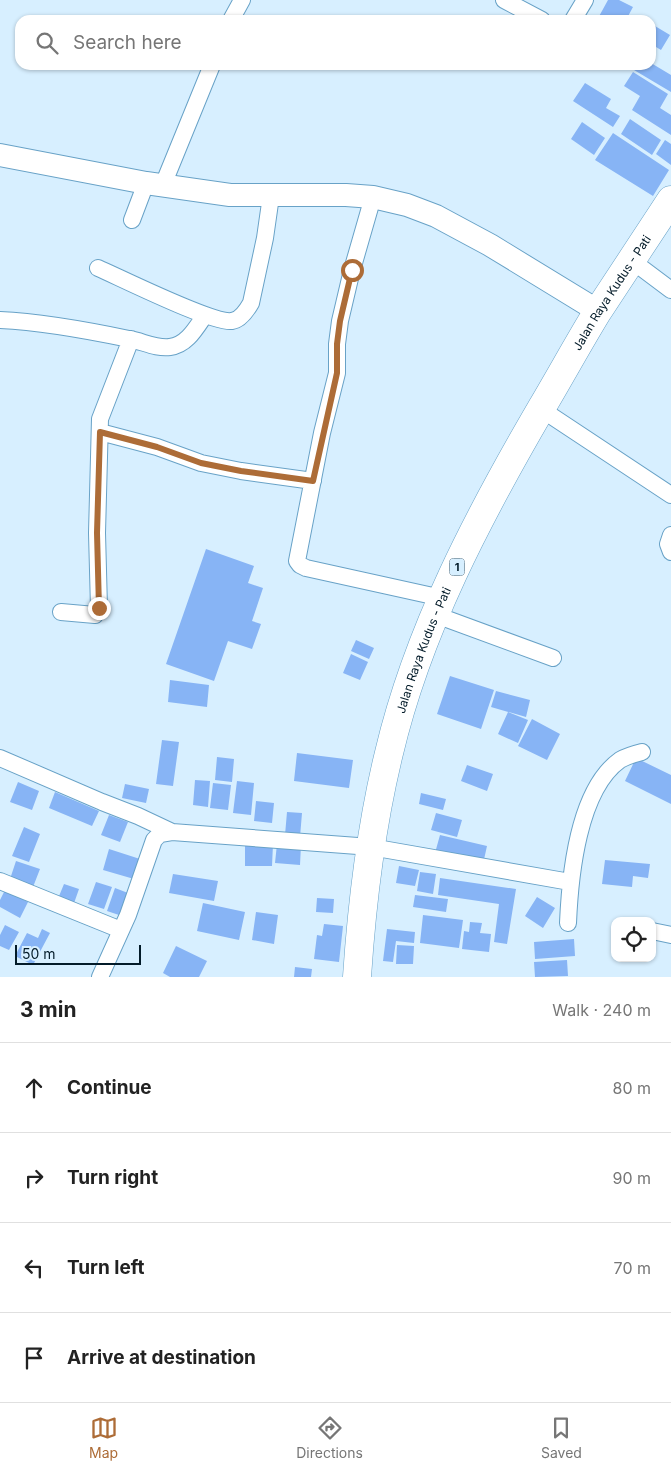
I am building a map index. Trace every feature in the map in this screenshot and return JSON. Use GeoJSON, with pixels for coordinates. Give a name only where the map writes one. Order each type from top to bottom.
{"type":"FeatureCollection","features":[{"type":"Feature","properties":{"kind":"highway","name":"Jalan Raya Kudus - Pati"},"geometry":{"type":"LineString","coordinates":[[357,977],[371,847],[389,753],[419,656],[476,525],[517,448],[598,311],[671,200]]}},
{"type":"Feature","properties":{"kind":"main road"},"geometry":{"type":"LineString","coordinates":[[0,155],[155,184],[230,195],[346,195],[373,197],[407,205],[436,216],[490,245],[598,311]]}},
{"type":"Feature","properties":{"kind":"street"},"geometry":{"type":"LineString","coordinates":[[234,15],[242,0]]}},
{"type":"Feature","properties":{"kind":"street"},"geometry":{"type":"LineString","coordinates":[[504,0],[532,15]]}},
{"type":"Feature","properties":{"kind":"street"},"geometry":{"type":"LineString","coordinates":[[575,15],[585,0]]}},
{"type":"Feature","properties":{"kind":"street"},"geometry":{"type":"LineString","coordinates":[[132,220],[155,184],[210,70]]}},
{"type":"Feature","properties":{"kind":"street"},"geometry":{"type":"LineString","coordinates":[[98,268],[205,315],[226,321],[234,321],[246,312],[251,303],[265,238],[271,196]]}},
{"type":"Feature","properties":{"kind":"street"},"geometry":{"type":"LineString","coordinates":[[373,197],[354,262],[340,321],[337,344],[337,373],[297,557],[298,564],[439,607],[552,658]]}},
{"type":"Feature","properties":{"kind":"street"},"geometry":{"type":"LineString","coordinates":[[631,260],[671,290]]}},
{"type":"Feature","properties":{"kind":"street"},"geometry":{"type":"LineString","coordinates":[[0,320],[22,321],[131,339],[154,346],[169,347],[183,342],[205,315]]}},
{"type":"Feature","properties":{"kind":"street"},"geometry":{"type":"LineString","coordinates":[[61,612],[95,615],[99,608],[97,533],[100,419],[131,339]]}},
{"type":"Feature","properties":{"kind":"street"},"geometry":{"type":"LineString","coordinates":[[541,409],[671,495]]}},
{"type":"Feature","properties":{"kind":"street"},"geometry":{"type":"LineString","coordinates":[[100,432],[157,447],[201,463],[241,471],[313,481]]}},
{"type":"Feature","properties":{"kind":"street"},"geometry":{"type":"LineString","coordinates":[[671,535],[668,544],[671,552]]}},
{"type":"Feature","properties":{"kind":"street"},"geometry":{"type":"LineString","coordinates":[[568,923],[570,882],[583,820],[592,797],[601,782],[617,763],[628,756],[642,752]]}},
{"type":"Feature","properties":{"kind":"street"},"geometry":{"type":"LineString","coordinates":[[0,758],[172,832]]}},
{"type":"Feature","properties":{"kind":"street"},"geometry":{"type":"LineString","coordinates":[[100,977],[121,930],[154,840],[160,834],[172,832],[371,847],[570,882]]}},
{"type":"Feature","properties":{"kind":"street"},"geometry":{"type":"LineString","coordinates":[[0,880],[121,930]]}},
{"type":"Feature","properties":{"kind":"street"},"geometry":{"type":"LineString","coordinates":[[656,932],[671,935]]}},
{"type":"Feature","properties":{"kind":"building"},"geometry":{"type":"Polygon","coordinates":[[[608,0],[619,0],[633,7],[629,15],[600,15],[608,0]]]}},
{"type":"Feature","properties":{"kind":"building"},"geometry":{"type":"Polygon","coordinates":[[[656,27],[670,35],[661,50],[656,47],[656,27]]]}},
{"type":"Feature","properties":{"kind":"building"},"geometry":{"type":"Polygon","coordinates":[[[656,66],[671,75],[671,92],[634,70],[656,70],[656,66]]]}},
{"type":"Feature","properties":{"kind":"building"},"geometry":{"type":"Polygon","coordinates":[[[633,72],[668,94],[660,108],[671,115],[671,135],[632,110],[640,96],[624,86],[633,72]]]}},
{"type":"Feature","properties":{"kind":"building"},"geometry":{"type":"Polygon","coordinates":[[[585,83],[611,99],[606,108],[620,116],[613,127],[573,101],[585,83]]]}},
{"type":"Feature","properties":{"kind":"building"},"geometry":{"type":"Polygon","coordinates":[[[630,119],[661,140],[652,155],[621,134],[630,119]]]}},
{"type":"Feature","properties":{"kind":"building"},"geometry":{"type":"Polygon","coordinates":[[[582,122],[605,138],[594,155],[571,139],[582,122]]]}},
{"type":"Feature","properties":{"kind":"building"},"geometry":{"type":"Polygon","coordinates":[[[613,133],[669,170],[653,196],[595,160],[613,133]]]}},
{"type":"Feature","properties":{"kind":"building"},"geometry":{"type":"Polygon","coordinates":[[[665,140],[671,144],[671,165],[656,154],[665,140]]]}},
{"type":"Feature","properties":{"kind":"building"},"geometry":{"type":"Polygon","coordinates":[[[206,549],[254,566],[248,583],[263,588],[252,621],[261,624],[252,649],[228,641],[214,681],[166,664],[206,549]]]}},
{"type":"Feature","properties":{"kind":"building"},"geometry":{"type":"Polygon","coordinates":[[[356,640],[374,648],[369,659],[351,651],[356,640]]]}},
{"type":"Feature","properties":{"kind":"building"},"geometry":{"type":"Polygon","coordinates":[[[351,654],[368,662],[360,680],[343,673],[351,654]]]}},
{"type":"Feature","properties":{"kind":"building"},"geometry":{"type":"Polygon","coordinates":[[[450,676],[494,690],[481,729],[437,714],[450,676]]]}},
{"type":"Feature","properties":{"kind":"building"},"geometry":{"type":"Polygon","coordinates":[[[170,680],[209,685],[207,707],[168,702],[170,680]]]}},
{"type":"Feature","properties":{"kind":"building"},"geometry":{"type":"Polygon","coordinates":[[[496,691],[530,700],[526,717],[491,707],[496,691]]]}},
{"type":"Feature","properties":{"kind":"building"},"geometry":{"type":"Polygon","coordinates":[[[508,712],[528,720],[518,743],[498,734],[508,712]]]}},
{"type":"Feature","properties":{"kind":"building"},"geometry":{"type":"Polygon","coordinates":[[[532,719],[560,734],[547,760],[518,746],[532,719]]]}},
{"type":"Feature","properties":{"kind":"building"},"geometry":{"type":"Polygon","coordinates":[[[162,740],[179,742],[173,786],[156,784],[162,740]]]}},
{"type":"Feature","properties":{"kind":"building"},"geometry":{"type":"Polygon","coordinates":[[[297,753],[353,760],[349,788],[294,781],[297,753]]]}},
{"type":"Feature","properties":{"kind":"building"},"geometry":{"type":"Polygon","coordinates":[[[217,757],[234,759],[232,782],[215,780],[217,757]]]}},
{"type":"Feature","properties":{"kind":"building"},"geometry":{"type":"Polygon","coordinates":[[[636,758],[671,775],[671,804],[625,781],[636,758]]]}},
{"type":"Feature","properties":{"kind":"building"},"geometry":{"type":"Polygon","coordinates":[[[467,765],[493,774],[487,791],[461,781],[467,765]]]}},
{"type":"Feature","properties":{"kind":"building"},"geometry":{"type":"Polygon","coordinates":[[[195,780],[210,781],[208,807],[193,805],[195,780]]]}},
{"type":"Feature","properties":{"kind":"building"},"geometry":{"type":"Polygon","coordinates":[[[237,781],[254,783],[251,815],[233,813],[237,781]]]}},
{"type":"Feature","properties":{"kind":"building"},"geometry":{"type":"Polygon","coordinates":[[[18,782],[39,791],[32,810],[10,802],[18,782]]]}},
{"type":"Feature","properties":{"kind":"building"},"geometry":{"type":"Polygon","coordinates":[[[213,783],[231,785],[228,810],[210,808],[213,783]]]}},
{"type":"Feature","properties":{"kind":"building"},"geometry":{"type":"Polygon","coordinates":[[[125,784],[149,789],[146,803],[122,798],[125,784]]]}},
{"type":"Feature","properties":{"kind":"building"},"geometry":{"type":"Polygon","coordinates":[[[55,792],[99,811],[92,826],[49,808],[55,792]]]}},
{"type":"Feature","properties":{"kind":"building"},"geometry":{"type":"Polygon","coordinates":[[[421,793],[446,799],[443,810],[419,804],[421,793]]]}},
{"type":"Feature","properties":{"kind":"building"},"geometry":{"type":"Polygon","coordinates":[[[256,801],[274,803],[272,823],[254,821],[256,801]]]}},
{"type":"Feature","properties":{"kind":"building"},"geometry":{"type":"Polygon","coordinates":[[[287,812],[302,813],[300,837],[285,835],[287,812]]]}},
{"type":"Feature","properties":{"kind":"building"},"geometry":{"type":"Polygon","coordinates":[[[436,813],[462,820],[457,837],[431,830],[436,813]]]}},
{"type":"Feature","properties":{"kind":"building"},"geometry":{"type":"Polygon","coordinates":[[[109,815],[128,822],[120,842],[101,835],[109,815]]]}},
{"type":"Feature","properties":{"kind":"building"},"geometry":{"type":"Polygon","coordinates":[[[24,827],[40,834],[29,862],[12,856],[24,827]]]}},
{"type":"Feature","properties":{"kind":"building"},"geometry":{"type":"Polygon","coordinates":[[[440,835],[487,846],[483,864],[435,853],[440,835]]]}},
{"type":"Feature","properties":{"kind":"building"},"geometry":{"type":"Polygon","coordinates":[[[245,844],[273,844],[272,866],[245,866],[245,844]]]}},
{"type":"Feature","properties":{"kind":"building"},"geometry":{"type":"Polygon","coordinates":[[[277,844],[301,845],[300,865],[275,863],[277,844]]]}},
{"type":"Feature","properties":{"kind":"building"},"geometry":{"type":"Polygon","coordinates":[[[109,849],[140,859],[134,879],[103,870],[109,849]]]}},
{"type":"Feature","properties":{"kind":"building"},"geometry":{"type":"Polygon","coordinates":[[[605,860],[650,864],[648,878],[633,876],[632,887],[602,884],[605,860]]]}},
{"type":"Feature","properties":{"kind":"building"},"geometry":{"type":"Polygon","coordinates":[[[16,861],[40,869],[33,887],[10,879],[16,861]]]}},
{"type":"Feature","properties":{"kind":"building"},"geometry":{"type":"Polygon","coordinates":[[[399,866],[419,870],[415,886],[396,883],[399,866]]]}},
{"type":"Feature","properties":{"kind":"building"},"geometry":{"type":"Polygon","coordinates":[[[420,872],[436,874],[433,894],[417,891],[420,872]]]}},
{"type":"Feature","properties":{"kind":"building"},"geometry":{"type":"Polygon","coordinates":[[[173,874],[218,881],[214,901],[169,893],[173,874]]]}},
{"type":"Feature","properties":{"kind":"building"},"geometry":{"type":"Polygon","coordinates":[[[440,878],[516,889],[507,944],[494,942],[499,904],[438,895],[440,878]]]}},
{"type":"Feature","properties":{"kind":"building"},"geometry":{"type":"Polygon","coordinates":[[[96,882],[112,887],[104,909],[88,904],[96,882]]]}},
{"type":"Feature","properties":{"kind":"building"},"geometry":{"type":"Polygon","coordinates":[[[64,884],[79,889],[73,906],[57,901],[64,884]]]}},
{"type":"Feature","properties":{"kind":"building"},"geometry":{"type":"Polygon","coordinates":[[[115,888],[128,893],[119,915],[107,911],[115,888]]]}},
{"type":"Feature","properties":{"kind":"building"},"geometry":{"type":"Polygon","coordinates":[[[5,890],[28,902],[20,918],[0,907],[0,900],[5,890]]]}},
{"type":"Feature","properties":{"kind":"building"},"geometry":{"type":"Polygon","coordinates":[[[415,895],[448,899],[446,912],[413,907],[415,895]]]}},
{"type":"Feature","properties":{"kind":"building"},"geometry":{"type":"Polygon","coordinates":[[[537,897],[555,908],[543,928],[525,916],[537,897]]]}},
{"type":"Feature","properties":{"kind":"building"},"geometry":{"type":"Polygon","coordinates":[[[317,898],[334,899],[333,913],[316,912],[317,898]]]}},
{"type":"Feature","properties":{"kind":"building"},"geometry":{"type":"Polygon","coordinates":[[[203,903],[245,912],[239,940],[197,931],[203,903]]]}},
{"type":"Feature","properties":{"kind":"building"},"geometry":{"type":"Polygon","coordinates":[[[256,912],[278,915],[274,944],[252,940],[256,912]]]}},
{"type":"Feature","properties":{"kind":"building"},"geometry":{"type":"Polygon","coordinates":[[[423,915],[463,920],[459,948],[420,943],[423,915]]]}},
{"type":"Feature","properties":{"kind":"building"},"geometry":{"type":"Polygon","coordinates":[[[470,922],[482,923],[480,933],[491,934],[489,952],[462,949],[464,931],[469,932],[470,922]]]}},
{"type":"Feature","properties":{"kind":"building"},"geometry":{"type":"Polygon","coordinates":[[[324,924],[343,926],[339,962],[314,959],[317,935],[322,936],[324,924]]]}},
{"type":"Feature","properties":{"kind":"building"},"geometry":{"type":"Polygon","coordinates":[[[5,925],[19,932],[9,950],[0,946],[0,935],[5,925]]]}},
{"type":"Feature","properties":{"kind":"building"},"geometry":{"type":"Polygon","coordinates":[[[42,929],[50,933],[33,965],[15,956],[27,933],[38,938],[42,929]]]}},
{"type":"Feature","properties":{"kind":"building"},"geometry":{"type":"Polygon","coordinates":[[[387,929],[415,932],[414,943],[396,941],[393,962],[383,961],[387,929]]]}},
{"type":"Feature","properties":{"kind":"building"},"geometry":{"type":"Polygon","coordinates":[[[574,939],[575,956],[535,959],[534,942],[574,939]]]}},
{"type":"Feature","properties":{"kind":"building"},"geometry":{"type":"Polygon","coordinates":[[[397,945],[414,946],[413,964],[396,964],[397,945]]]}},
{"type":"Feature","properties":{"kind":"building"},"geometry":{"type":"Polygon","coordinates":[[[176,946],[207,961],[199,977],[170,977],[163,973],[176,946]]]}},
{"type":"Feature","properties":{"kind":"building"},"geometry":{"type":"Polygon","coordinates":[[[567,960],[568,976],[535,977],[534,962],[567,960]]]}},
{"type":"Feature","properties":{"kind":"building"},"geometry":{"type":"Polygon","coordinates":[[[295,967],[312,969],[311,977],[294,977],[295,967]]]}},
{"type":"Feature","properties":{"kind":"route"},"geometry":{"type":"LineString","coordinates":[[99,608],[97,533],[100,432],[157,447],[201,463],[241,471],[313,481],[322,433],[337,373],[337,344],[340,321],[352,270]]}}]}
